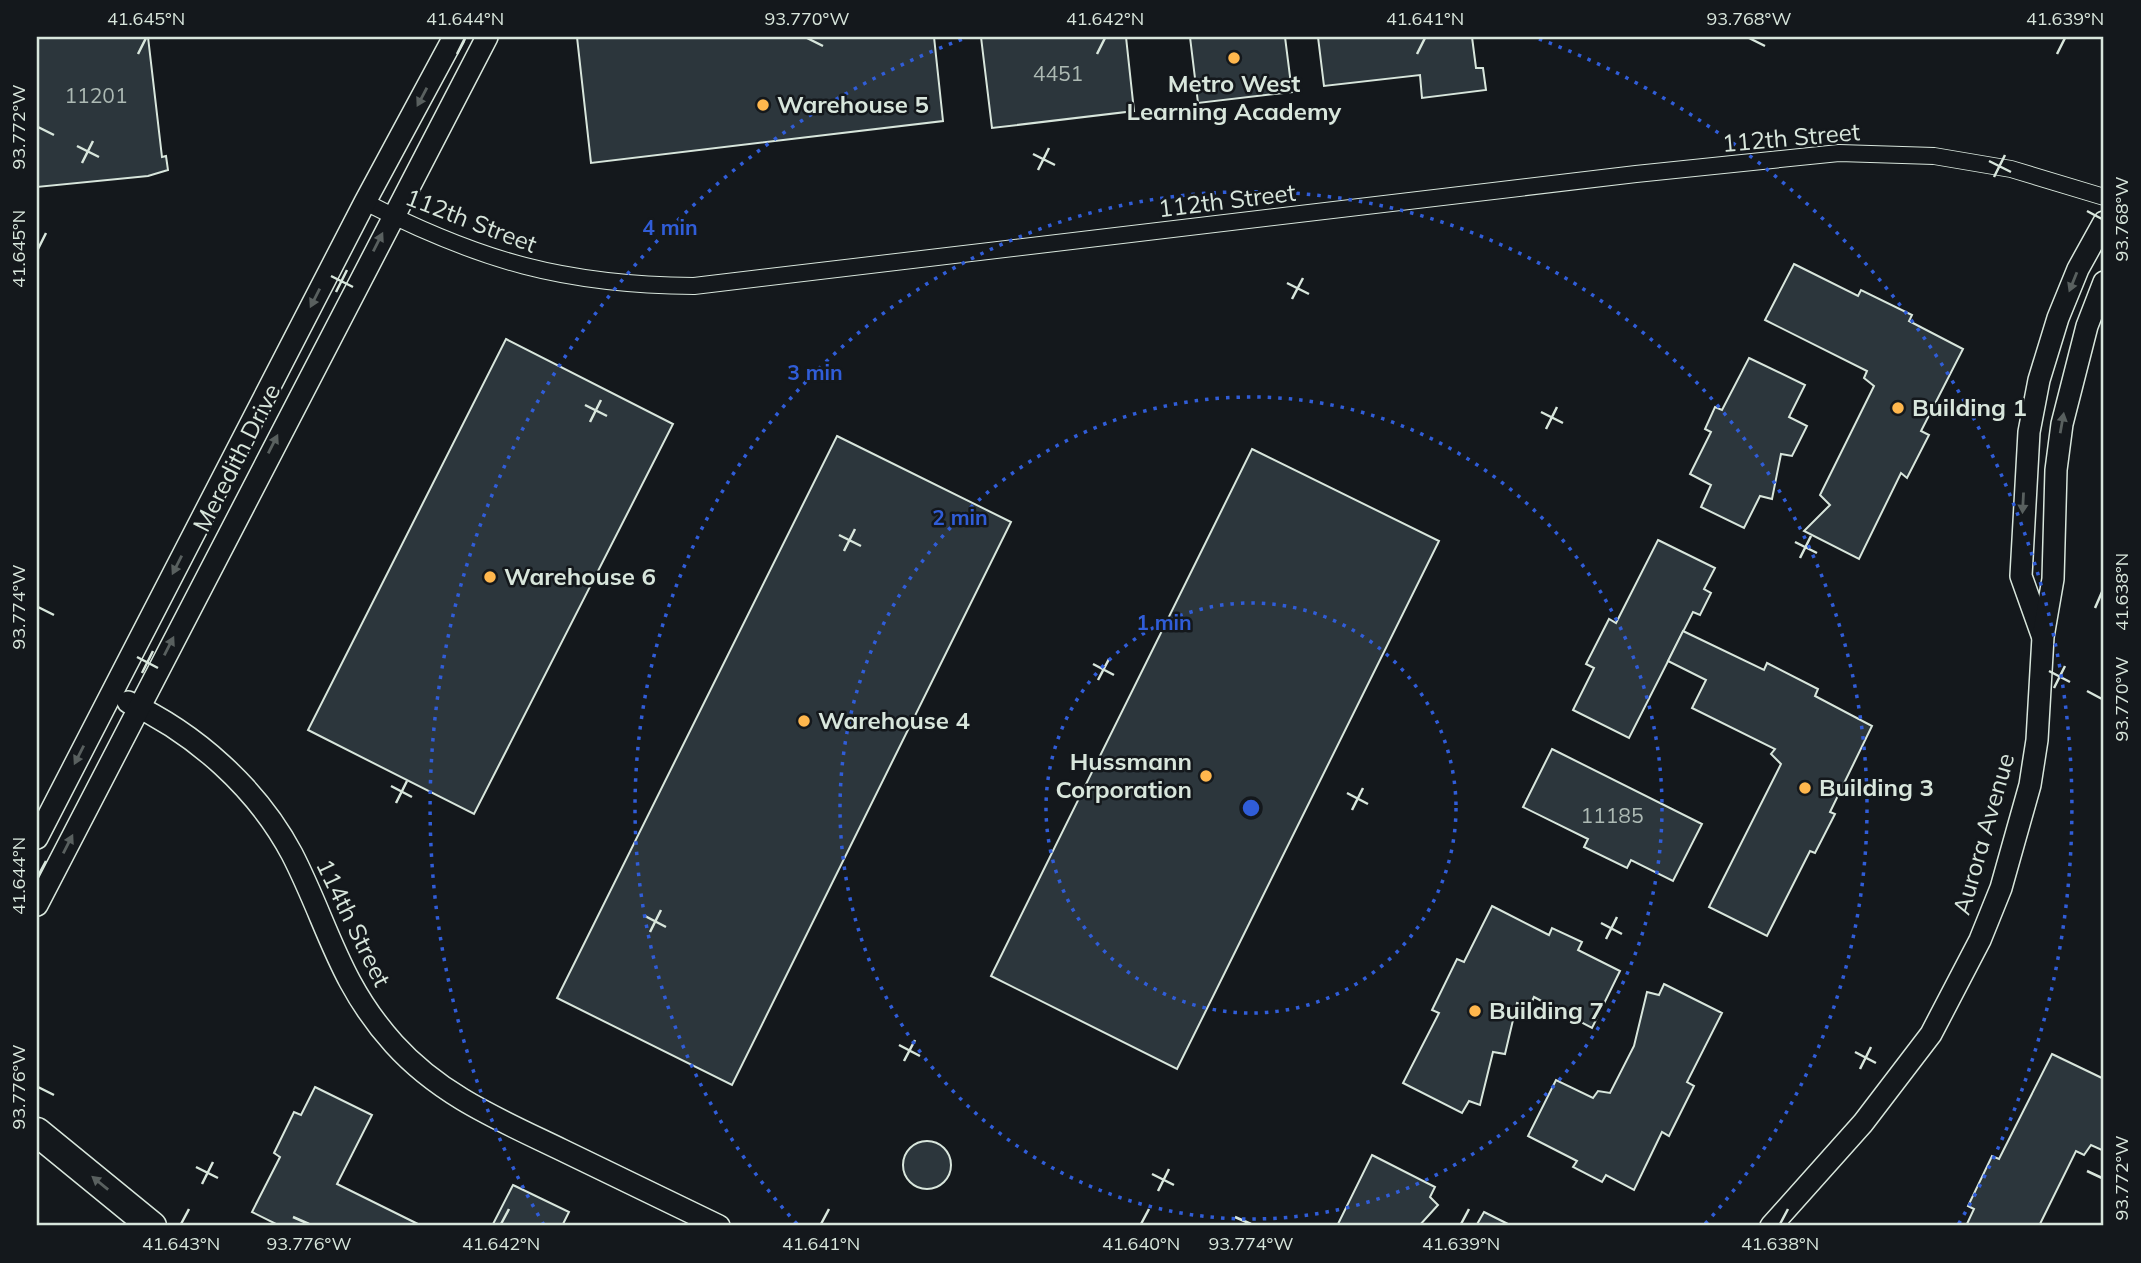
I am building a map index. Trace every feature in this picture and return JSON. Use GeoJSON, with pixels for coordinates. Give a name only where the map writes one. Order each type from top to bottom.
{"type":"FeatureCollection","features":[{"type":"Feature","properties":{"kind":"highway"},"geometry":{"type":"LineString","coordinates":[[37,1132],[152,1226]]}},
{"type":"Feature","properties":{"kind":"street","name":"Meredith Drive"},"geometry":{"type":"LineString","coordinates":[[37,838],[365,202],[454,37]]}},
{"type":"Feature","properties":{"kind":"street","name":"Meredith Drive"},"geometry":{"type":"LineString","coordinates":[[37,905],[391,216],[486,37]]}},
{"type":"Feature","properties":{"kind":"street","name":"112th Street"},"geometry":{"type":"LineString","coordinates":[[365,202],[468,250],[523,268],[579,280],[636,286],[694,286],[1636,174],[1839,153],[1934,156],[2011,169],[2104,197]]}},
{"type":"Feature","properties":{"kind":"street","name":"Aurora Avenue"},"geometry":{"type":"LineString","coordinates":[[2043,637],[2021,576],[2029,432],[2039,380],[2058,318],[2078,269],[2104,222]]}},
{"type":"Feature","properties":{"kind":"street","name":"Aurora Avenue"},"geometry":{"type":"LineString","coordinates":[[1771,1226],[1897,1082],[1931,1034],[1980,940],[2001,888],[2030,785],[2037,740],[2043,637],[2053,579],[2056,470],[2062,424],[2087,326],[2104,282]]}},
{"type":"Feature","properties":{"kind":"street","name":"114th Street"},"geometry":{"type":"LineString","coordinates":[[110,694],[138,707],[209,755],[246,787],[291,854],[341,970],[356,995],[376,1023],[427,1078],[505,1123],[719,1226]]}},
{"type":"Feature","properties":{"kind":"building"},"geometry":{"type":"Polygon","coordinates":[[[37,37],[148,37],[162,157],[166,156],[168,170],[148,176],[37,187],[37,37]]]}},
{"type":"Feature","properties":{"kind":"building","name":"Warehouse 5"},"geometry":{"type":"Polygon","coordinates":[[[577,37],[934,37],[943,121],[591,163],[577,37]]]}},
{"type":"Feature","properties":{"kind":"building"},"geometry":{"type":"Polygon","coordinates":[[[981,37],[1126,37],[1134,111],[992,128],[981,37]]]}},
{"type":"Feature","properties":{"kind":"building"},"geometry":{"type":"Polygon","coordinates":[[[1190,37],[1285,37],[1292,92],[1198,103],[1190,37]]]}},
{"type":"Feature","properties":{"kind":"building"},"geometry":{"type":"Polygon","coordinates":[[[1318,37],[1472,37],[1476,68],[1483,68],[1486,90],[1422,98],[1420,75],[1324,86],[1318,37]]]}},
{"type":"Feature","properties":{"kind":"building","name":"Building 1"},"geometry":{"type":"Polygon","coordinates":[[[1794,264],[1858,296],[1861,290],[1912,315],[1909,321],[1963,349],[1921,431],[1929,435],[1907,478],[1901,473],[1859,559],[1804,531],[1830,505],[1820,495],[1874,386],[1864,378],[1867,371],[1765,320],[1794,264]]]}},
{"type":"Feature","properties":{"kind":"building","name":"Warehouse 6"},"geometry":{"type":"Polygon","coordinates":[[[506,339],[673,424],[474,814],[308,730],[506,339]]]}},
{"type":"Feature","properties":{"kind":"building"},"geometry":{"type":"Polygon","coordinates":[[[1749,358],[1805,385],[1789,417],[1807,426],[1792,456],[1781,454],[1772,499],[1760,496],[1744,528],[1701,507],[1711,485],[1690,474],[1711,432],[1705,429],[1715,407],[1722,410],[1749,358]]]}},
{"type":"Feature","properties":{"kind":"building","name":"Warehouse 4"},"geometry":{"type":"Polygon","coordinates":[[[837,436],[1011,522],[732,1085],[557,998],[837,436]]]}},
{"type":"Feature","properties":{"kind":"building","name":"Hussmann Corporation"},"geometry":{"type":"Polygon","coordinates":[[[1252,449],[1439,541],[1177,1069],[991,976],[1252,449]]]}},
{"type":"Feature","properties":{"kind":"building"},"geometry":{"type":"Polygon","coordinates":[[[1658,540],[1715,568],[1704,589],[1711,593],[1700,615],[1693,612],[1629,738],[1573,710],[1594,668],[1586,664],[1609,619],[1616,623],[1658,540]]]}},
{"type":"Feature","properties":{"kind":"building","name":"Building 3"},"geometry":{"type":"Polygon","coordinates":[[[1683,631],[1764,670],[1767,663],[1818,689],[1815,696],[1872,726],[1830,812],[1835,814],[1815,853],[1810,851],[1767,936],[1709,907],[1781,764],[1771,754],[1775,749],[1692,708],[1706,680],[1668,661],[1683,631]]]}},
{"type":"Feature","properties":{"kind":"building"},"geometry":{"type":"Polygon","coordinates":[[[1552,749],[1702,824],[1673,881],[1631,860],[1627,868],[1584,847],[1588,839],[1523,807],[1552,749]]]}},
{"type":"Feature","properties":{"kind":"building","name":"Building 7"},"geometry":{"type":"Polygon","coordinates":[[[1492,906],[1549,935],[1552,928],[1582,942],[1578,950],[1620,971],[1592,1028],[1534,997],[1530,1006],[1517,1003],[1505,1054],[1493,1052],[1480,1105],[1469,1101],[1462,1113],[1403,1083],[1439,1013],[1432,1010],[1457,959],[1464,962],[1492,906]]]}},
{"type":"Feature","properties":{"kind":"building"},"geometry":{"type":"Polygon","coordinates":[[[1664,984],[1722,1013],[1687,1082],[1694,1086],[1669,1136],[1662,1132],[1634,1190],[1606,1175],[1602,1182],[1573,1167],[1577,1161],[1528,1136],[1556,1080],[1593,1098],[1598,1091],[1610,1093],[1634,1046],[1647,992],[1659,995],[1664,984]]]}},
{"type":"Feature","properties":{"kind":"building"},"geometry":{"type":"Polygon","coordinates":[[[2052,1054],[2104,1079],[2104,1151],[2091,1145],[2084,1155],[2076,1151],[2039,1226],[1966,1226],[1974,1209],[1968,1206],[1992,1156],[1999,1159],[2052,1054]]]}},
{"type":"Feature","properties":{"kind":"building"},"geometry":{"type":"Polygon","coordinates":[[[315,1087],[372,1115],[337,1184],[422,1226],[280,1226],[252,1212],[280,1157],[274,1153],[294,1112],[301,1115],[315,1087]]]}},
{"type":"Feature","properties":{"kind":"building"},"geometry":{"type":"Polygon","coordinates":[[[927,1141],[944,1148],[951,1165],[944,1182],[927,1189],[910,1182],[903,1165],[910,1148],[927,1141]]]}},
{"type":"Feature","properties":{"kind":"building"},"geometry":{"type":"Polygon","coordinates":[[[1372,1155],[1435,1187],[1430,1197],[1438,1205],[1419,1226],[1337,1226],[1372,1155]]]}},
{"type":"Feature","properties":{"kind":"building"},"geometry":{"type":"Polygon","coordinates":[[[513,1185],[569,1212],[562,1226],[492,1226],[513,1185]]]}},
{"type":"Feature","properties":{"kind":"building"},"geometry":{"type":"Polygon","coordinates":[[[1484,1212],[1512,1226],[1476,1226],[1484,1212]]]}},
{"type":"Feature","properties":{"kind":"place","name":"Metro West Learning Academy"},"geometry":{"type":"Point","coordinates":[1234,58]}},
{"type":"Feature","properties":{"kind":"place","name":"Warehouse 5"},"geometry":{"type":"Point","coordinates":[763,105]}},
{"type":"Feature","properties":{"kind":"place","name":"Building 1"},"geometry":{"type":"Point","coordinates":[1898,408]}},
{"type":"Feature","properties":{"kind":"place","name":"Warehouse 6"},"geometry":{"type":"Point","coordinates":[490,577]}},
{"type":"Feature","properties":{"kind":"place","name":"Warehouse 4"},"geometry":{"type":"Point","coordinates":[804,721]}},
{"type":"Feature","properties":{"kind":"place","name":"Hussmann Corporation"},"geometry":{"type":"Point","coordinates":[1206,776]}},
{"type":"Feature","properties":{"kind":"place","name":"Building 3"},"geometry":{"type":"Point","coordinates":[1805,788]}},
{"type":"Feature","properties":{"kind":"place","name":"Building 7"},"geometry":{"type":"Point","coordinates":[1475,1011]}}]}
